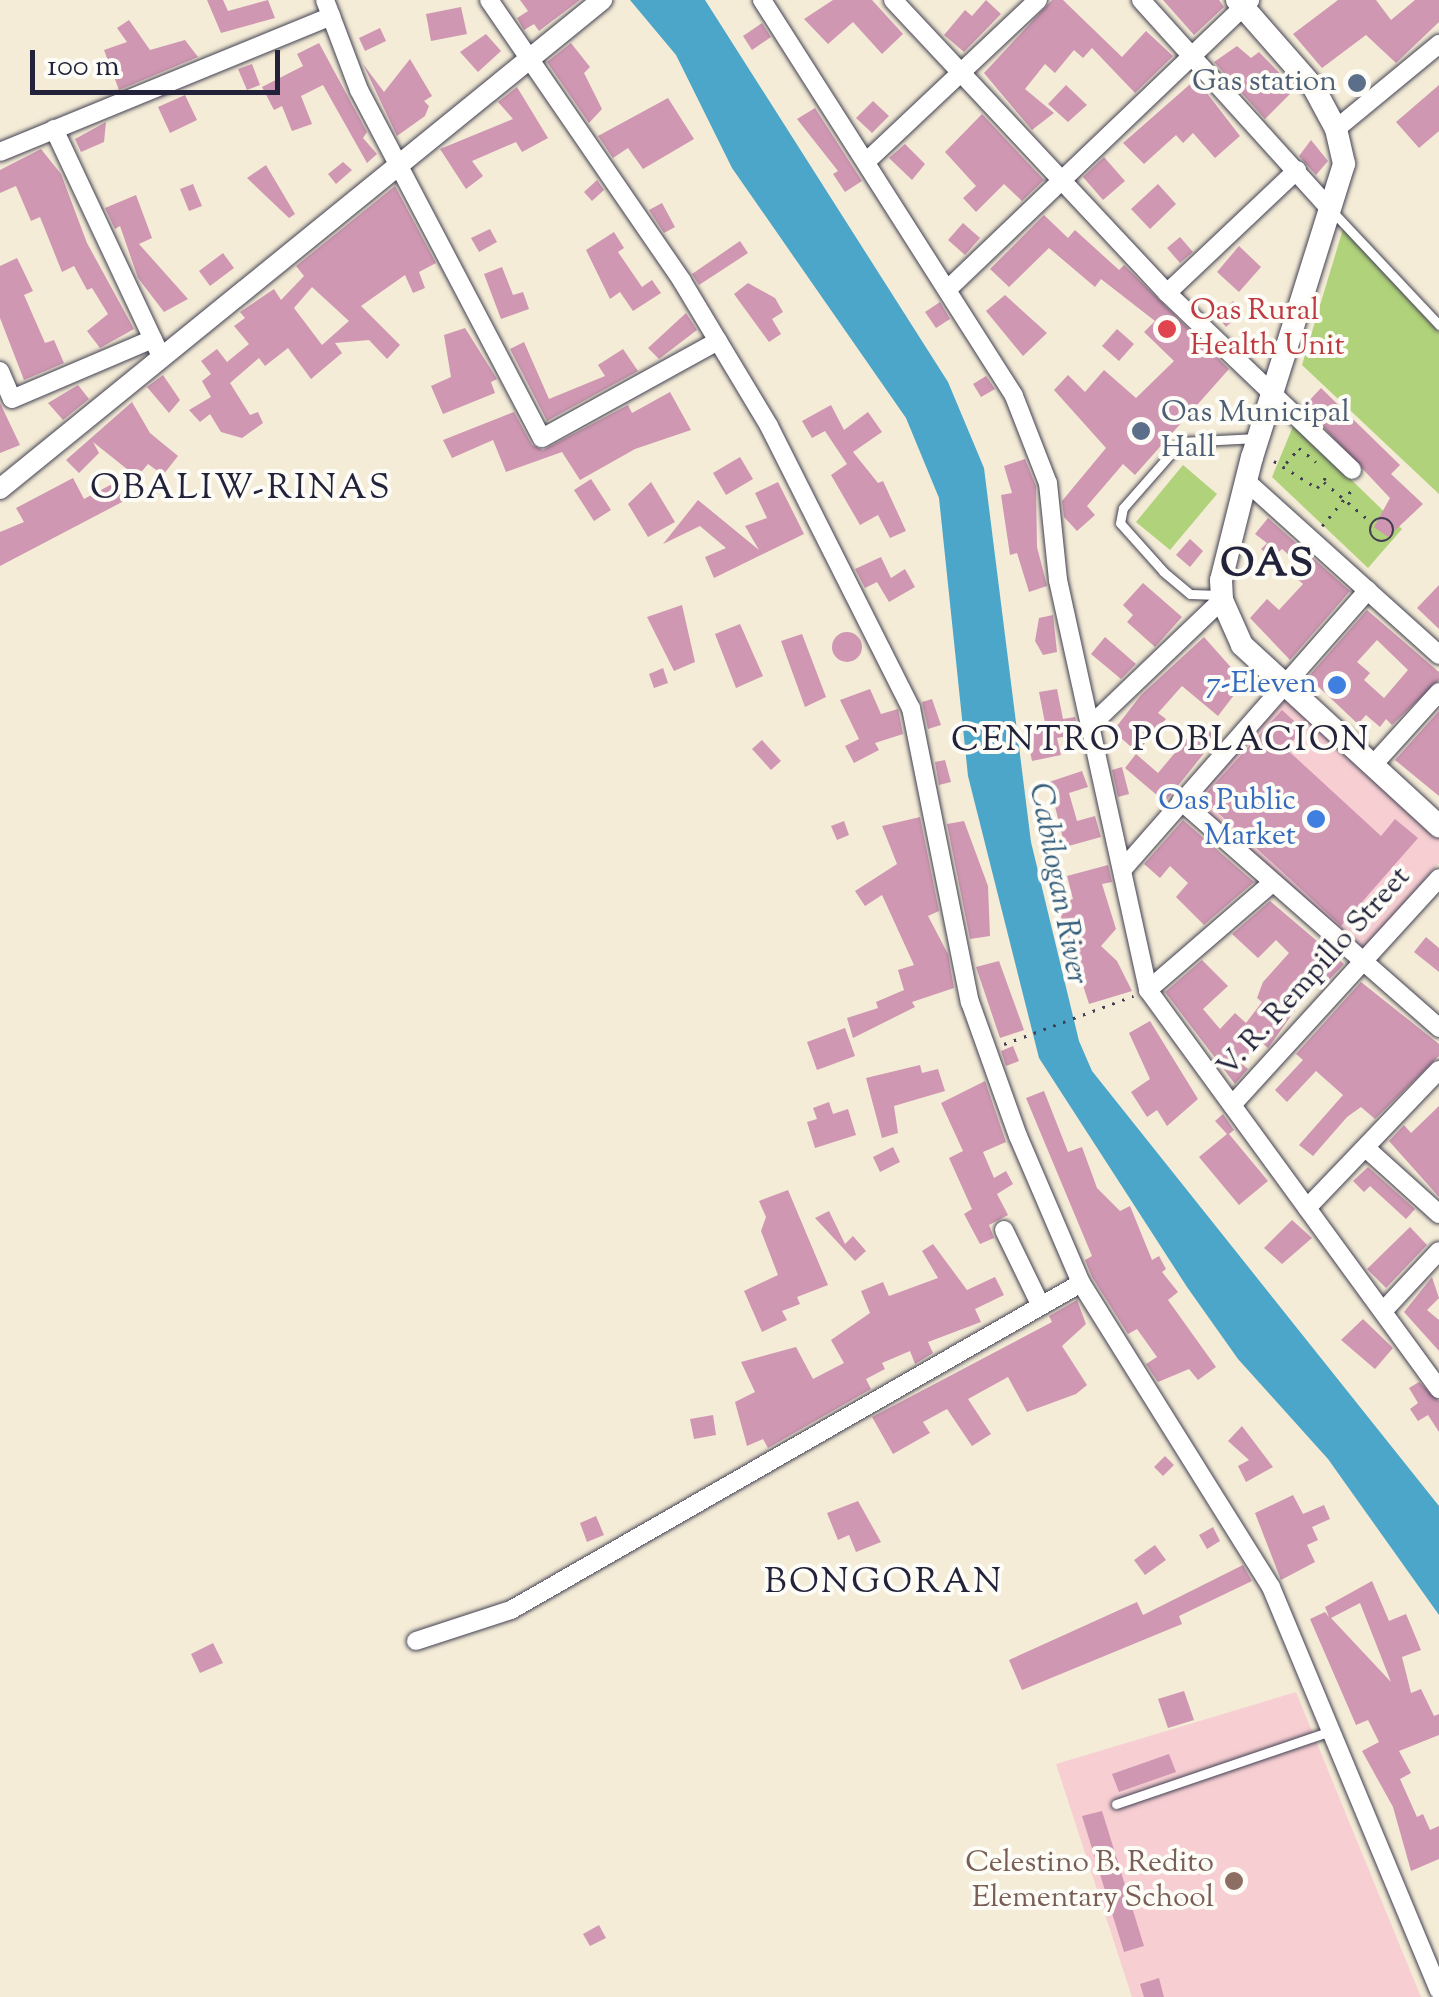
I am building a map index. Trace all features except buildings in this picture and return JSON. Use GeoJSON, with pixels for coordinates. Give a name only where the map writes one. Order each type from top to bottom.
{"type":"FeatureCollection","features":[{"type":"Feature","properties":{"kind":"main road"},"geometry":{"type":"LineString","coordinates":[[1244,2],[1314,88],[1336,129],[1344,164],[1258,438],[1222,597],[1242,645],[1282,686],[1439,826]]}},
{"type":"Feature","properties":{"kind":"street"},"geometry":{"type":"LineString","coordinates":[[488,0],[718,341],[769,426],[911,708],[984,1050],[1081,1283],[1271,1587],[1333,1725],[1439,1990]]}},
{"type":"Feature","properties":{"kind":"street"},"geometry":{"type":"LineString","coordinates":[[0,489],[157,348],[602,0]]}},
{"type":"Feature","properties":{"kind":"street"},"geometry":{"type":"LineString","coordinates":[[762,0],[1014,396],[1048,483],[1058,580],[1148,990],[1439,1389]]}},
{"type":"Feature","properties":{"kind":"street"},"geometry":{"type":"LineString","coordinates":[[893,0],[1167,294],[1271,398],[1352,470]]}},
{"type":"Feature","properties":{"kind":"street"},"geometry":{"type":"LineString","coordinates":[[867,161],[1038,0]]}},
{"type":"Feature","properties":{"kind":"street"},"geometry":{"type":"LineString","coordinates":[[1141,0],[1332,210]]}},
{"type":"Feature","properties":{"kind":"street"},"geometry":{"type":"LineString","coordinates":[[948,289],[1244,2]]}},
{"type":"Feature","properties":{"kind":"street"},"geometry":{"type":"LineString","coordinates":[[0,152],[328,8],[359,90],[542,438],[718,341]]}},
{"type":"Feature","properties":{"kind":"street"},"geometry":{"type":"LineString","coordinates":[[1336,129],[1439,44]]}},
{"type":"Feature","properties":{"kind":"street"},"geometry":{"type":"LineString","coordinates":[[54,128],[157,348]]}},
{"type":"Feature","properties":{"kind":"street"},"geometry":{"type":"LineString","coordinates":[[1167,294],[1297,170]]}},
{"type":"Feature","properties":{"kind":"street"},"geometry":{"type":"LineString","coordinates":[[0,371],[12,400],[157,348]]}},
{"type":"Feature","properties":{"kind":"street"},"geometry":{"type":"LineString","coordinates":[[1246,481],[1439,655]]}},
{"type":"Feature","properties":{"kind":"street"},"geometry":{"type":"LineString","coordinates":[[1123,869],[1368,590]]}},
{"type":"Feature","properties":{"kind":"street"},"geometry":{"type":"LineString","coordinates":[[1090,726],[1222,597]]}},
{"type":"Feature","properties":{"kind":"street"},"geometry":{"type":"LineString","coordinates":[[1372,766],[1439,692]]}},
{"type":"Feature","properties":{"kind":"street"},"geometry":{"type":"LineString","coordinates":[[1180,802],[1439,1028]]}},
{"type":"Feature","properties":{"kind":"street","name":"V. R. Rempillo Street"},"geometry":{"type":"LineString","coordinates":[[1232,1105],[1439,878]]}},
{"type":"Feature","properties":{"kind":"street"},"geometry":{"type":"LineString","coordinates":[[1148,990],[1272,883]]}},
{"type":"Feature","properties":{"kind":"street"},"geometry":{"type":"LineString","coordinates":[[1308,1208],[1368,1150],[1439,1070]]}},
{"type":"Feature","properties":{"kind":"street"},"geometry":{"type":"LineString","coordinates":[[1368,1150],[1439,1214]]}},
{"type":"Feature","properties":{"kind":"street"},"geometry":{"type":"LineString","coordinates":[[1004,1230],[1040,1304]]}},
{"type":"Feature","properties":{"kind":"street"},"geometry":{"type":"LineString","coordinates":[[1385,1310],[1439,1251]]}},
{"type":"Feature","properties":{"kind":"street"},"geometry":{"type":"LineString","coordinates":[[416,1641],[511,1610],[1081,1283]]}},
{"type":"Feature","properties":{"kind":"lane"},"geometry":{"type":"LineString","coordinates":[[1332,210],[1439,325]]}},
{"type":"Feature","properties":{"kind":"lane"},"geometry":{"type":"LineString","coordinates":[[1222,597],[1190,594],[1162,571],[1126,533],[1122,508],[1181,442],[1258,438]]}},
{"type":"Feature","properties":{"kind":"lane"},"geometry":{"type":"LineString","coordinates":[[1116,1804],[1333,1725]]}},
{"type":"Feature","properties":{"kind":"path"},"geometry":{"type":"LineString","coordinates":[[1299,448],[1330,472],[1323,481],[1317,488],[1286,463],[1299,448]]}},
{"type":"Feature","properties":{"kind":"path"},"geometry":{"type":"LineString","coordinates":[[1311,538],[1361,479],[1352,470]]}},
{"type":"Feature","properties":{"kind":"path"},"geometry":{"type":"LineString","coordinates":[[1323,481],[1372,523],[1375,540],[1392,538],[1389,520],[1372,523]]}},
{"type":"Feature","properties":{"kind":"path"},"geometry":{"type":"LineString","coordinates":[[1020,1039],[1148,990]]}},
{"type":"Feature","properties":{"kind":"shaded area","name":"Oas Public Market"},"geometry":{"type":"Polygon","coordinates":[[[1285,700],[1439,835],[1439,863],[1363,950],[1194,803],[1285,700]]]}},
{"type":"Feature","properties":{"kind":"shaded area","name":"Celestino B. Redito Elementary School"},"geometry":{"type":"Polygon","coordinates":[[[1296,1692],[1421,1997],[1132,1997],[1056,1764],[1296,1692]]]}},
{"type":"Feature","properties":{"kind":"green space"},"geometry":{"type":"Polygon","coordinates":[[[1343,229],[1439,332],[1439,494],[1302,365],[1343,229]]]}},
{"type":"Feature","properties":{"kind":"green space"},"geometry":{"type":"Polygon","coordinates":[[[1294,424],[1402,529],[1368,568],[1272,477],[1294,424]]]}},
{"type":"Feature","properties":{"kind":"green space"},"geometry":{"type":"Polygon","coordinates":[[[1183,465],[1217,494],[1170,550],[1136,522],[1183,465]]]}},
{"type":"Feature","properties":{"kind":"water"},"geometry":{"type":"Polygon","coordinates":[[[630,0],[705,0],[948,382],[984,468],[1031,842],[1079,1041],[1092,1071],[1439,1506],[1439,1615],[1328,1459],[1238,1359],[1039,1058],[968,776],[939,498],[906,418],[732,168],[676,55],[630,0]]]}},
{"type":"Feature","properties":{"kind":"place","name":"Gas station"},"geometry":{"type":"Point","coordinates":[1357,83]}},
{"type":"Feature","properties":{"kind":"place","name":"Oas Rural Health Unit"},"geometry":{"type":"Point","coordinates":[1167,329]}},
{"type":"Feature","properties":{"kind":"place","name":"Oas Municipal Hall"},"geometry":{"type":"Point","coordinates":[1141,431]}},
{"type":"Feature","properties":{"kind":"place","name":"7-Eleven"},"geometry":{"type":"Point","coordinates":[1337,685]}},
{"type":"Feature","properties":{"kind":"place","name":"Oas Public Market"},"geometry":{"type":"Point","coordinates":[1316,819]}},
{"type":"Feature","properties":{"kind":"place","name":"Celestino B. Redito Elementary School"},"geometry":{"type":"Point","coordinates":[1234,1881]}},
{"type":"Feature","properties":{"kind":"district","name":"OBALIW-RINAS"},"geometry":{"type":"Point","coordinates":[241,490]}},
{"type":"Feature","properties":{"kind":"district","name":"OAS"},"geometry":{"type":"Point","coordinates":[1268,566]}},
{"type":"Feature","properties":{"kind":"district","name":"CENTRO POBLACION"},"geometry":{"type":"Point","coordinates":[1161,742]}},
{"type":"Feature","properties":{"kind":"district","name":"BONGORAN"},"geometry":{"type":"Point","coordinates":[884,1584]}},
{"type":"Feature","properties":{"kind":"water label","name":"Cabilogan River"},"geometry":{"type":"Point","coordinates":[1057,884]}}]}
